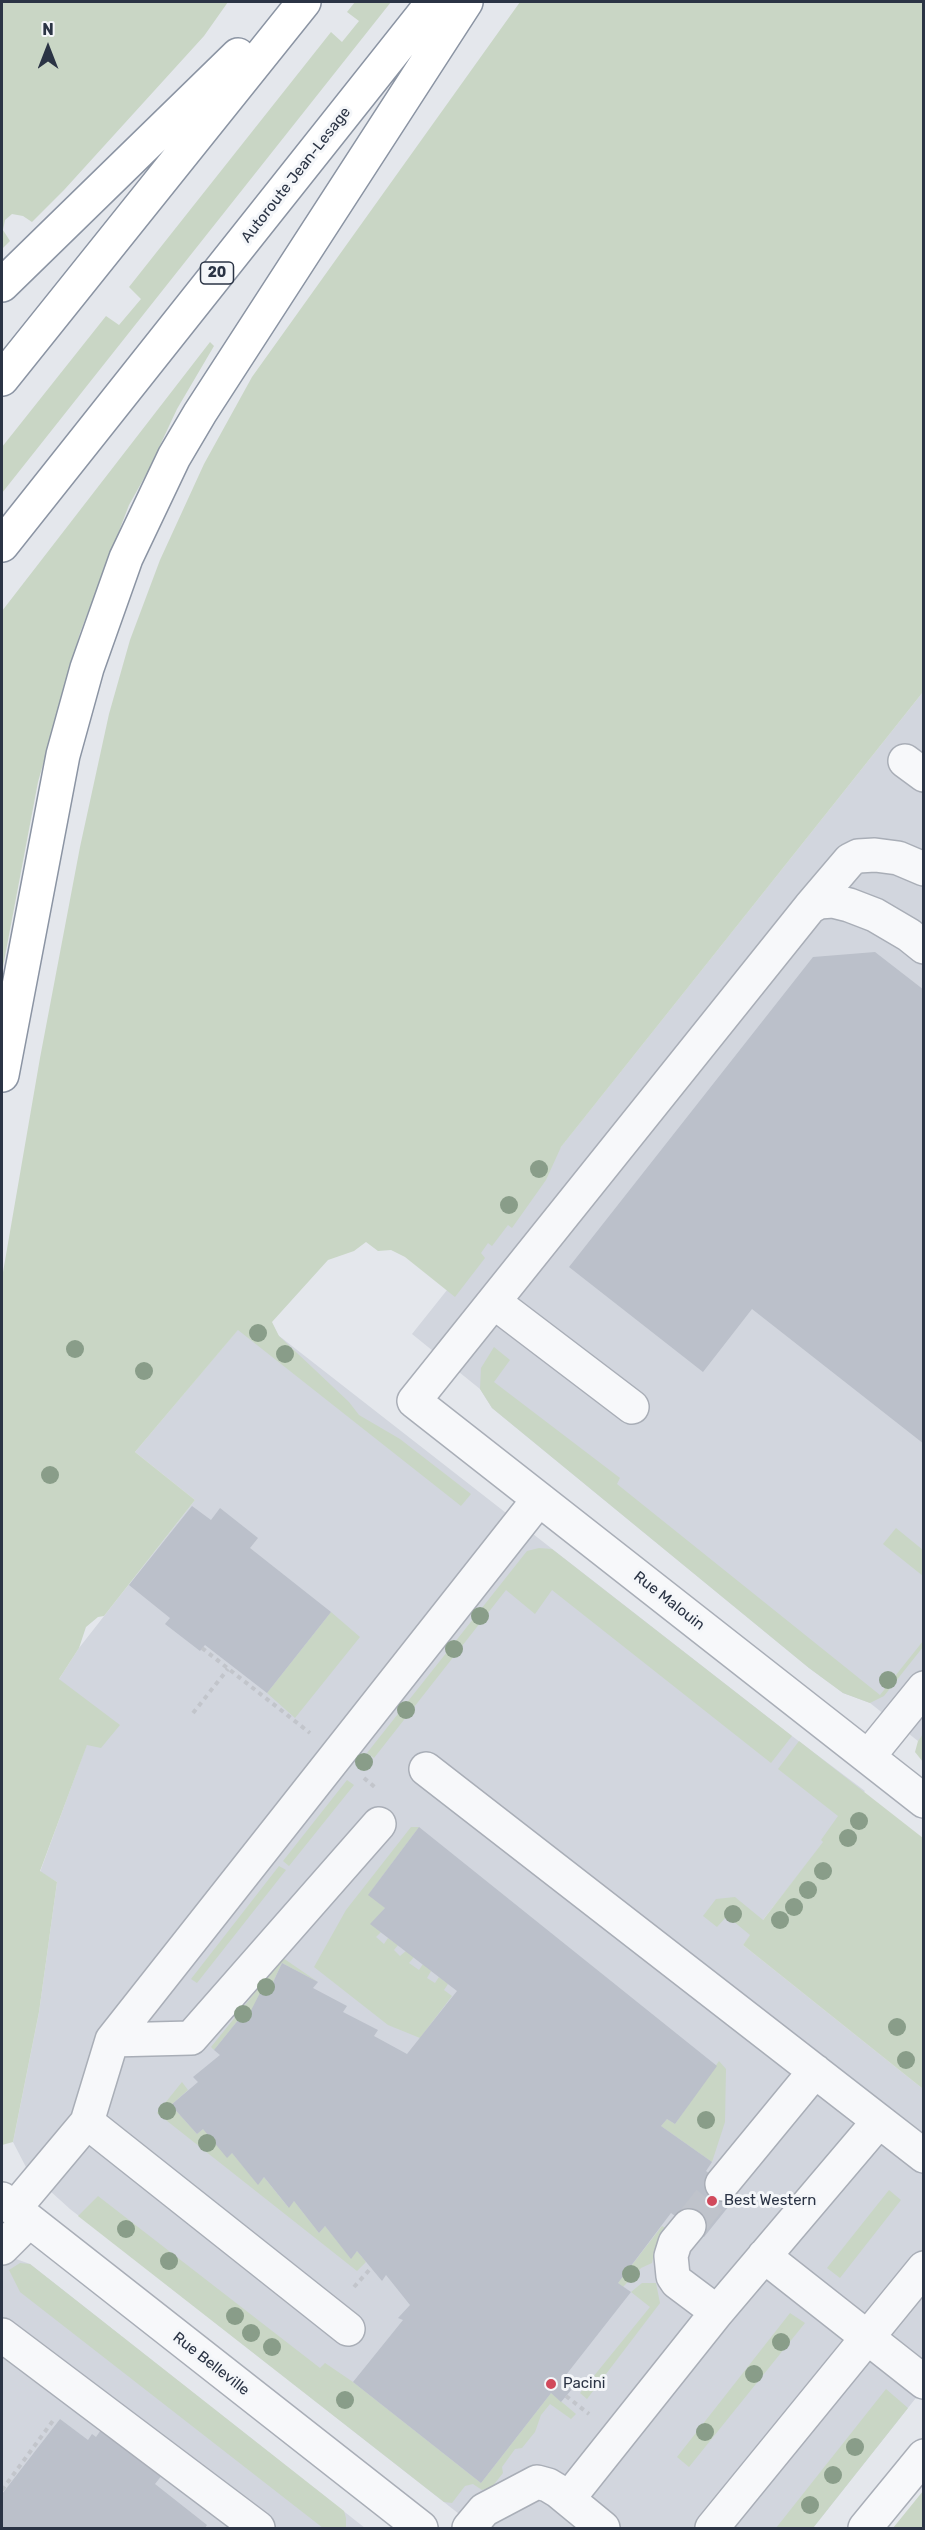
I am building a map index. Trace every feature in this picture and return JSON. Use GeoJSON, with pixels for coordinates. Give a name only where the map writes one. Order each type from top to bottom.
{"type":"FeatureCollection","features":[{"type":"Feature","properties":{"kind":"highway"},"geometry":{"type":"LineString","coordinates":[[2,285],[294,2]]}},
{"type":"Feature","properties":{"kind":"highway"},"geometry":{"type":"LineString","coordinates":[[2,379],[304,2]]}},
{"type":"Feature","properties":{"kind":"highway","name":"Autoroute Jean-Lesage"},"geometry":{"type":"LineString","coordinates":[[2,545],[433,2]]}},
{"type":"Feature","properties":{"kind":"highway"},"geometry":{"type":"LineString","coordinates":[[2,1075],[63,755],[87,668],[126,558],[174,457],[200,412],[466,2]]}},
{"type":"Feature","properties":{"kind":"street"},"geometry":{"type":"LineString","coordinates":[[632,1407],[494,1302],[850,860],[858,856],[875,855],[898,858],[924,869]]}},
{"type":"Feature","properties":{"kind":"street"},"geometry":{"type":"LineString","coordinates":[[810,907],[819,902],[833,901],[849,905],[875,915],[909,935],[924,947]]}},
{"type":"Feature","properties":{"kind":"street","name":"Rue Malouin"},"geometry":{"type":"LineString","coordinates":[[494,1302],[414,1401],[924,1801]]}},
{"type":"Feature","properties":{"kind":"street"},"geometry":{"type":"LineString","coordinates":[[2,2248],[15,2210],[87,2122],[112,2040],[328,1747],[539,1499]]}},
{"type":"Feature","properties":{"kind":"street"},"geometry":{"type":"LineString","coordinates":[[868,1757],[924,1688]]}},
{"type":"Feature","properties":{"kind":"street"},"geometry":{"type":"LineString","coordinates":[[426,1769],[924,2156]]}},
{"type":"Feature","properties":{"kind":"street"},"geometry":{"type":"LineString","coordinates":[[112,2040],[191,2038],[382,1811]]}},
{"type":"Feature","properties":{"kind":"street"},"geometry":{"type":"LineString","coordinates":[[722,2184],[814,2071]]}},
{"type":"Feature","properties":{"kind":"street"},"geometry":{"type":"LineString","coordinates":[[568,2499],[717,2312],[879,2121]]}},
{"type":"Feature","properties":{"kind":"street"},"geometry":{"type":"LineString","coordinates":[[87,2122],[348,2329]]}},
{"type":"Feature","properties":{"kind":"street","name":"Rue Belleville"},"geometry":{"type":"LineString","coordinates":[[15,2210],[400,2522]]}},
{"type":"Feature","properties":{"kind":"street"},"geometry":{"type":"LineString","coordinates":[[689,2226],[675,2243],[671,2256],[673,2276],[677,2282],[717,2312]]}},
{"type":"Feature","properties":{"kind":"street"},"geometry":{"type":"LineString","coordinates":[[765,2256],[924,2382]]}},
{"type":"Feature","properties":{"kind":"street"},"geometry":{"type":"LineString","coordinates":[[712,2529],[924,2268]]}},
{"type":"Feature","properties":{"kind":"street"},"geometry":{"type":"LineString","coordinates":[[2,2335],[258,2529]]}},
{"type":"Feature","properties":{"kind":"street"},"geometry":{"type":"LineString","coordinates":[[866,2529],[924,2456]]}},
{"type":"Feature","properties":{"kind":"street"},"geometry":{"type":"LineString","coordinates":[[469,2529],[484,2510],[537,2482],[549,2485],[603,2529]]}},
{"type":"Feature","properties":{"kind":"path"},"geometry":{"type":"LineString","coordinates":[[202,1648],[328,1747],[382,1811]]}},
{"type":"Feature","properties":{"kind":"path"},"geometry":{"type":"LineString","coordinates":[[193,1713],[228,1669]]}},
{"type":"Feature","properties":{"kind":"path"},"geometry":{"type":"LineString","coordinates":[[364,2274],[371,2268]]}},
{"type":"Feature","properties":{"kind":"path"},"geometry":{"type":"LineString","coordinates":[[566,2396],[580,2407]]}},
{"type":"Feature","properties":{"kind":"path"},"geometry":{"type":"LineString","coordinates":[[2,2490],[57,2416]]}},
{"type":"Feature","properties":{"kind":"path"},"geometry":{"type":"LineString","coordinates":[[2,2478],[7,2482]]}},
{"type":"Feature","properties":{"kind":"shaded area"},"geometry":{"type":"Polygon","coordinates":[[[923,692],[924,1734],[918,1741],[870,1703],[843,1693],[809,1668],[492,1408],[480,1389],[412,1334],[923,692]]]}},
{"type":"Feature","properties":{"kind":"shaded area"},"geometry":{"type":"Polygon","coordinates":[[[251,1314],[865,1791],[743,1945],[923,2089],[923,2389],[813,2528],[477,2528],[70,2209],[28,2171],[13,2142],[39,2012],[57,1882],[40,1872],[87,1744],[59,1679],[79,1648],[195,1500],[135,1452],[251,1314]]]}},
{"type":"Feature","properties":{"kind":"shaded area"},"geometry":{"type":"Polygon","coordinates":[[[2,2254],[30,2264],[365,2528],[2,2528],[2,2254]]]}},
{"type":"Feature","properties":{"kind":"green space"},"geometry":{"type":"Polygon","coordinates":[[[2,2],[228,2],[204,36],[32,222],[23,216],[12,214],[5,220],[3,230],[10,241],[2,249],[2,2]]]}},
{"type":"Feature","properties":{"kind":"green space"},"geometry":{"type":"Polygon","coordinates":[[[355,2],[391,2],[2,493],[2,447],[106,316],[119,325],[141,299],[129,287],[331,32],[342,42],[359,21],[347,12],[355,2]]]}},
{"type":"Feature","properties":{"kind":"green space"},"geometry":{"type":"Polygon","coordinates":[[[520,2],[923,2],[923,692],[561,1147],[546,1180],[512,1228],[508,1225],[492,1246],[488,1243],[481,1253],[485,1258],[455,1297],[405,1257],[391,1250],[378,1251],[366,1242],[354,1251],[328,1260],[272,1322],[279,1336],[349,1402],[359,1415],[400,1439],[471,1494],[461,1506],[238,1330],[135,1452],[195,1500],[104,1616],[98,1617],[86,1627],[79,1648],[59,1679],[120,1725],[101,1748],[87,1745],[40,1871],[57,1882],[39,2012],[13,2142],[2,2145],[2,1278],[80,847],[109,714],[130,640],[160,560],[204,464],[252,377],[520,2]]]}},
{"type":"Feature","properties":{"kind":"green space"},"geometry":{"type":"Polygon","coordinates":[[[210,342],[214,346],[177,409],[129,505],[80,633],[38,782],[2,972],[2,611],[210,342]]]}},
{"type":"Feature","properties":{"kind":"green space"},"geometry":{"type":"Polygon","coordinates":[[[494,1347],[510,1360],[494,1382],[620,1478],[617,1484],[880,1695],[923,1641],[923,1647],[884,1696],[870,1703],[843,1693],[809,1668],[492,1408],[480,1389],[481,1368],[494,1347]]]}},
{"type":"Feature","properties":{"kind":"green space"},"geometry":{"type":"Polygon","coordinates":[[[896,1528],[923,1550],[923,1576],[883,1544],[896,1528]]]}},
{"type":"Feature","properties":{"kind":"green space"},"geometry":{"type":"Polygon","coordinates":[[[539,1548],[552,1549],[792,1736],[771,1763],[552,1590],[535,1614],[506,1590],[374,1758],[367,1753],[527,1551],[539,1548]]]}},
{"type":"Feature","properties":{"kind":"green space"},"geometry":{"type":"Polygon","coordinates":[[[331,1612],[360,1637],[295,1718],[267,1693],[331,1612]]]}},
{"type":"Feature","properties":{"kind":"green space"},"geometry":{"type":"Polygon","coordinates":[[[923,1734],[923,1762],[915,1752],[923,1734]]]}},
{"type":"Feature","properties":{"kind":"green space"},"geometry":{"type":"Polygon","coordinates":[[[799,1741],[923,1838],[923,2089],[743,1945],[750,1935],[727,1916],[717,1927],[703,1916],[716,1899],[735,1897],[763,1920],[823,1842],[821,1840],[838,1816],[778,1769],[799,1741]]]}},
{"type":"Feature","properties":{"kind":"green space"},"geometry":{"type":"Polygon","coordinates":[[[347,1780],[354,1785],[289,1866],[283,1861],[347,1780]]]}},
{"type":"Feature","properties":{"kind":"green space"},"geometry":{"type":"Polygon","coordinates":[[[411,1827],[419,1827],[369,1894],[385,1908],[371,1924],[381,1932],[376,1937],[384,1944],[388,1938],[398,1945],[394,1950],[400,1956],[406,1951],[414,1957],[409,1963],[419,1970],[423,1964],[431,1971],[427,1978],[435,1983],[439,1977],[448,1984],[444,1990],[452,1996],[420,2038],[388,2025],[314,1967],[346,1910],[411,1827]]]}},
{"type":"Feature","properties":{"kind":"green space"},"geometry":{"type":"Polygon","coordinates":[[[279,1866],[286,1870],[197,1983],[191,1979],[279,1866]]]}},
{"type":"Feature","properties":{"kind":"green space"},"geometry":{"type":"Polygon","coordinates":[[[283,1958],[318,1982],[282,1963],[268,1993],[245,2022],[239,2019],[214,2050],[211,2047],[283,1958]]]}},
{"type":"Feature","properties":{"kind":"green space"},"geometry":{"type":"Polygon","coordinates":[[[719,2061],[726,2069],[725,2122],[712,2162],[661,2126],[667,2119],[675,2124],[719,2061]]]}},
{"type":"Feature","properties":{"kind":"green space"},"geometry":{"type":"Polygon","coordinates":[[[182,2082],[188,2090],[171,2105],[197,2134],[203,2129],[232,2153],[258,2184],[264,2177],[288,2207],[294,2201],[319,2233],[325,2226],[351,2258],[357,2251],[366,2262],[357,2271],[157,2113],[182,2082]]]}},
{"type":"Feature","properties":{"kind":"green space"},"geometry":{"type":"Polygon","coordinates":[[[889,2190],[901,2200],[840,2278],[827,2268],[889,2190]]]}},
{"type":"Feature","properties":{"kind":"green space"},"geometry":{"type":"Polygon","coordinates":[[[98,2196],[320,2368],[325,2363],[353,2382],[481,2483],[551,2393],[576,2414],[571,2419],[550,2404],[541,2415],[535,2432],[522,2448],[515,2449],[502,2467],[503,2473],[492,2487],[482,2490],[473,2484],[465,2486],[452,2503],[444,2502],[78,2216],[98,2196]]]}},
{"type":"Feature","properties":{"kind":"green space"},"geometry":{"type":"Polygon","coordinates":[[[662,2226],[667,2229],[655,2250],[652,2263],[641,2268],[623,2287],[618,2283],[662,2226]]]}},
{"type":"Feature","properties":{"kind":"green space"},"geometry":{"type":"Polygon","coordinates":[[[20,2263],[30,2264],[344,2511],[346,2528],[323,2528],[20,2292],[9,2270],[20,2263]]]}},
{"type":"Feature","properties":{"kind":"green space"},"geometry":{"type":"Polygon","coordinates":[[[642,2283],[656,2283],[660,2303],[587,2399],[580,2393],[650,2307],[631,2292],[642,2283]]]}},
{"type":"Feature","properties":{"kind":"green space"},"geometry":{"type":"Polygon","coordinates":[[[790,2313],[805,2323],[689,2467],[677,2457],[790,2313]]]}},
{"type":"Feature","properties":{"kind":"green space"},"geometry":{"type":"Polygon","coordinates":[[[886,2389],[908,2408],[813,2528],[776,2528],[886,2389]]]}},
{"type":"Feature","properties":{"kind":"green space"},"geometry":{"type":"Polygon","coordinates":[[[923,2491],[923,2528],[893,2528],[923,2491]]]}},
{"type":"Feature","properties":{"kind":"building"},"geometry":{"type":"Polygon","coordinates":[[[875,952],[924,990],[924,1444],[752,1309],[703,1372],[569,1267],[813,957],[875,952]]]}},
{"type":"Feature","properties":{"kind":"building"},"geometry":{"type":"Polygon","coordinates":[[[192,1506],[211,1520],[220,1508],[258,1538],[250,1548],[331,1612],[267,1693],[205,1645],[200,1651],[165,1624],[170,1618],[129,1585],[192,1506]]]}},
{"type":"Feature","properties":{"kind":"building"},"geometry":{"type":"Polygon","coordinates":[[[419,1827],[717,2066],[675,2124],[667,2119],[661,2126],[712,2162],[706,2171],[737,2196],[704,2237],[671,2213],[618,2283],[631,2292],[562,2380],[572,2389],[561,2402],[551,2393],[481,2483],[353,2382],[403,2320],[398,2318],[410,2305],[386,2275],[382,2281],[357,2251],[351,2259],[325,2226],[319,2233],[294,2201],[289,2208],[264,2177],[258,2185],[232,2153],[227,2158],[203,2129],[197,2134],[171,2105],[198,2082],[193,2077],[220,2055],[214,2050],[239,2019],[245,2022],[261,1991],[268,1993],[282,1963],[318,1982],[313,1988],[347,2006],[343,2012],[378,2030],[374,2036],[407,2054],[457,1991],[370,1924],[385,1908],[368,1895],[419,1827]]]}},
{"type":"Feature","properties":{"kind":"building"},"geometry":{"type":"Polygon","coordinates":[[[60,2419],[88,2440],[92,2434],[96,2437],[106,2423],[166,2470],[155,2484],[207,2525],[205,2528],[2,2528],[2,2494],[60,2419]]]}},
{"type":"Feature","properties":{"kind":"tunnel"},"geometry":{"type":"LineString","coordinates":[[689,2226],[722,2184]]}},
{"type":"Feature","properties":{"kind":"place","name":"Best Western"},"geometry":{"type":"Point","coordinates":[712,2201]}},
{"type":"Feature","properties":{"kind":"place","name":"Pacini"},"geometry":{"type":"Point","coordinates":[551,2384]}}]}
